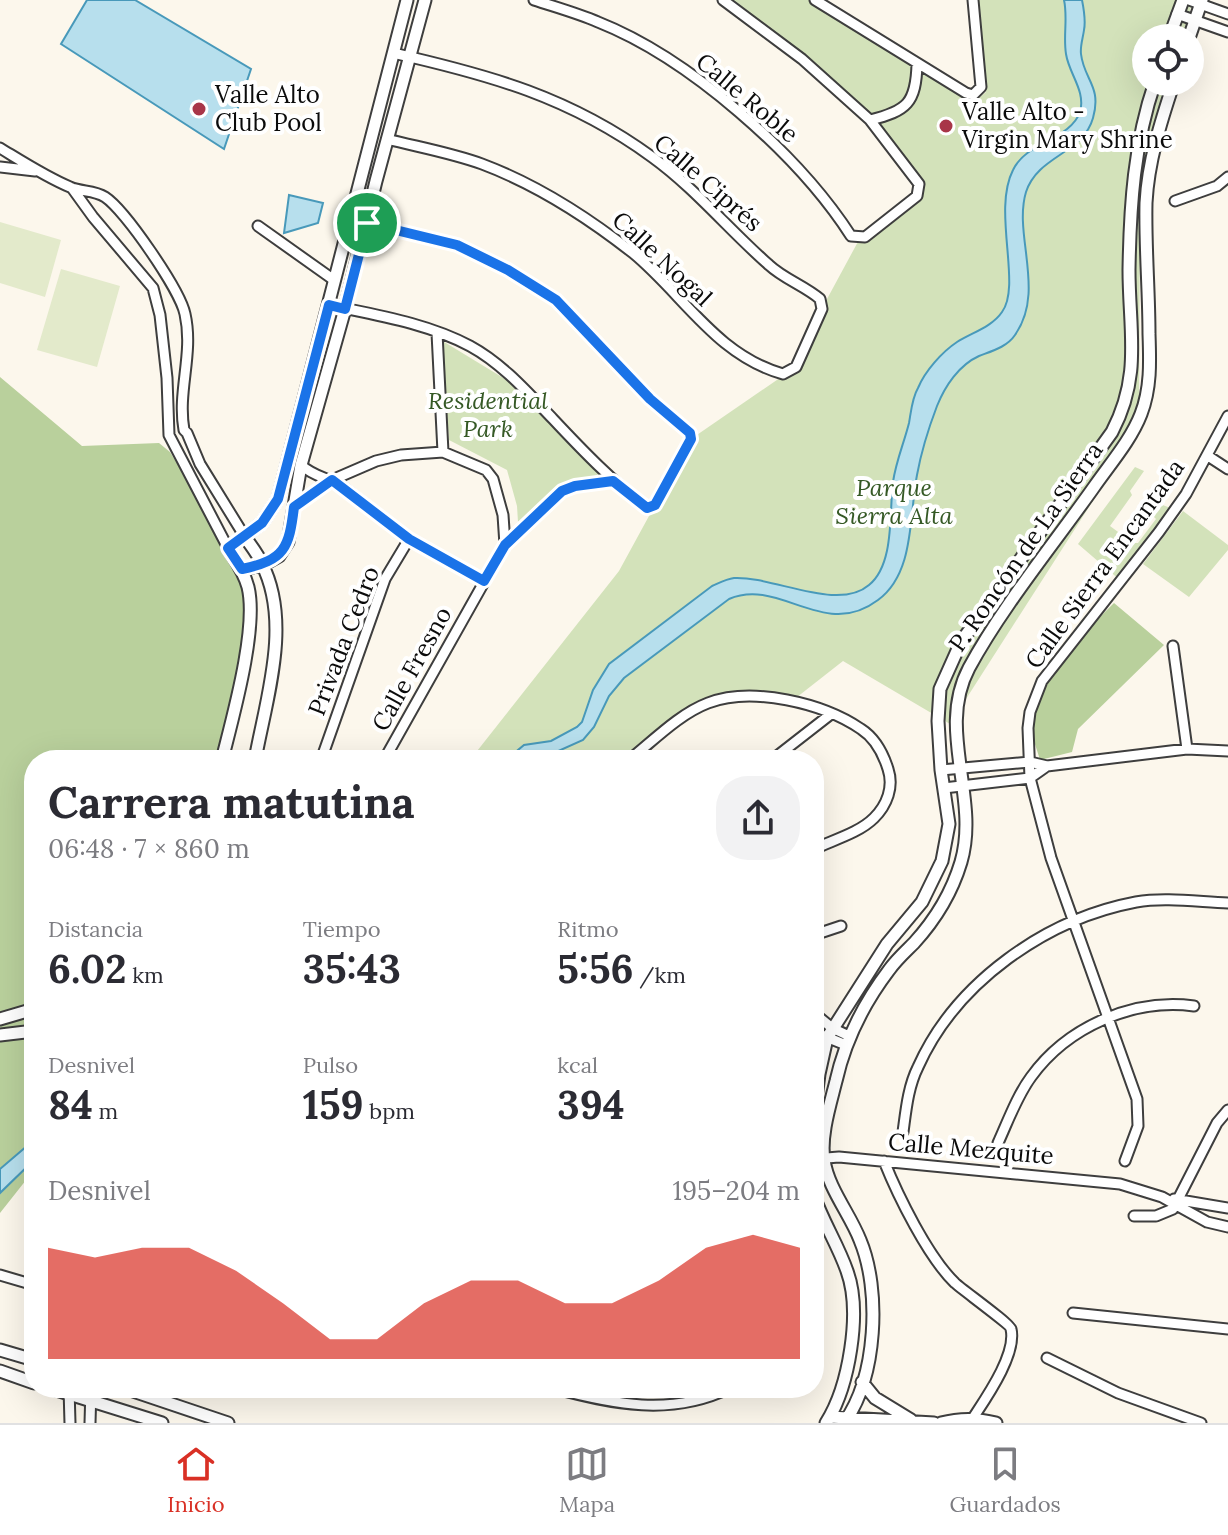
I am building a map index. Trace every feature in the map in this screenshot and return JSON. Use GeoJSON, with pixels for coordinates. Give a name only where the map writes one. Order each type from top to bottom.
{"type":"FeatureCollection","features":[{"type":"Feature","properties":{"kind":"street"},"geometry":{"type":"LineString","coordinates":[[228,548],[272,512],[278,499],[407,0]]}},
{"type":"Feature","properties":{"kind":"street"},"geometry":{"type":"LineString","coordinates":[[242,569],[263,565],[286,548],[301,465],[425,0]]}},
{"type":"Feature","properties":{"kind":"street","name":"Calle Roble"},"geometry":{"type":"LineString","coordinates":[[534,0],[599,22],[645,45],[716,91],[791,162],[851,236],[865,237],[917,196],[920,187],[870,120]]}},
{"type":"Feature","properties":{"kind":"street"},"geometry":{"type":"LineString","coordinates":[[723,0],[802,59],[870,120],[903,109],[913,97],[917,64]]}},
{"type":"Feature","properties":{"kind":"street"},"geometry":{"type":"LineString","coordinates":[[815,0],[966,93],[976,93],[981,87],[973,0]]}},
{"type":"Feature","properties":{"kind":"street"},"geometry":{"type":"LineString","coordinates":[[1174,24],[1177,14],[1194,1]]}},
{"type":"Feature","properties":{"kind":"street"},"geometry":{"type":"LineString","coordinates":[[1194,1],[1228,14]]}},
{"type":"Feature","properties":{"kind":"street"},"geometry":{"type":"LineString","coordinates":[[1193,24],[1194,1]]}},
{"type":"Feature","properties":{"kind":"street"},"geometry":{"type":"LineString","coordinates":[[1177,14],[1228,32]]}},
{"type":"Feature","properties":{"kind":"street","name":"Calle Ciprés"},"geometry":{"type":"LineString","coordinates":[[393,53],[505,81],[542,94],[587,115],[652,157],[698,196],[771,267],[820,299],[823,306],[796,367],[787,373],[769,370]]}},
{"type":"Feature","properties":{"kind":"street","name":"P. Roncón de La Sierra"},"geometry":{"type":"LineString","coordinates":[[824,1055],[830,1033],[887,944],[922,902],[942,861],[949,824],[938,721],[940,689],[947,669],[961,642],[1100,449],[1127,400],[1131,371],[1131,192],[1139,140],[1151,96]]}},
{"type":"Feature","properties":{"kind":"street","name":"P. Roncón de La Sierra"},"geometry":{"type":"LineString","coordinates":[[824,1125],[848,1041],[889,970],[940,910],[966,843],[968,823],[959,769],[956,723],[961,689],[969,668],[1140,417],[1149,382],[1146,203],[1149,173],[1169,96]]}},
{"type":"Feature","properties":{"kind":"street","name":"Calle Nogal"},"geometry":{"type":"LineString","coordinates":[[387,139],[478,162],[525,181],[584,216],[636,256],[709,331],[769,370]]}},
{"type":"Feature","properties":{"kind":"street"},"geometry":{"type":"LineString","coordinates":[[0,148],[72,188],[93,191],[111,202],[162,269],[185,312],[189,347],[180,409],[184,430],[200,464],[263,565],[274,605],[275,641],[257,750]]}},
{"type":"Feature","properties":{"kind":"street"},"geometry":{"type":"LineString","coordinates":[[0,167],[38,171]]}},
{"type":"Feature","properties":{"kind":"street"},"geometry":{"type":"LineString","coordinates":[[1175,201],[1217,186],[1228,177]]}},
{"type":"Feature","properties":{"kind":"street"},"geometry":{"type":"LineString","coordinates":[[72,188],[153,288],[162,331],[169,435],[175,452],[242,569],[251,607],[250,627],[224,750]]}},
{"type":"Feature","properties":{"kind":"street"},"geometry":{"type":"LineString","coordinates":[[329,305],[378,315],[471,347],[512,376],[613,481],[647,508],[653,506],[691,439],[684,426],[650,399],[556,300],[508,270],[457,245],[367,223]]}},
{"type":"Feature","properties":{"kind":"street"},"geometry":{"type":"LineString","coordinates":[[258,226],[334,280]]}},
{"type":"Feature","properties":{"kind":"street"},"geometry":{"type":"LineString","coordinates":[[1130,316],[1149,315]]}},
{"type":"Feature","properties":{"kind":"street"},"geometry":{"type":"LineString","coordinates":[[437,333],[443,452]]}},
{"type":"Feature","properties":{"kind":"street","name":"Calle Sierra Encantada"},"geometry":{"type":"LineString","coordinates":[[1125,1161],[1138,1126],[1139,1109],[1051,858],[1030,778],[1028,728],[1042,681],[1159,532],[1208,456],[1221,424],[1228,416]]}},
{"type":"Feature","properties":{"kind":"street"},"geometry":{"type":"LineString","coordinates":[[294,507],[332,480],[376,461],[401,455],[443,452],[486,470],[493,479],[503,515],[505,545]]}},
{"type":"Feature","properties":{"kind":"street"},"geometry":{"type":"LineString","coordinates":[[1208,456],[1228,469]]}},
{"type":"Feature","properties":{"kind":"street"},"geometry":{"type":"LineString","coordinates":[[301,465],[318,477],[332,480],[409,539],[484,581]]}},
{"type":"Feature","properties":{"kind":"street","name":"Calle Fresno"},"geometry":{"type":"LineString","coordinates":[[390,750],[505,545],[562,491],[575,486],[613,481]]}},
{"type":"Feature","properties":{"kind":"street","name":"Privada Cedro"},"geometry":{"type":"LineString","coordinates":[[325,750],[385,579],[409,539]]}},
{"type":"Feature","properties":{"kind":"street"},"geometry":{"type":"LineString","coordinates":[[1173,646],[1187,749]]}},
{"type":"Feature","properties":{"kind":"street"},"geometry":{"type":"LineString","coordinates":[[642,750],[690,713],[709,703],[735,697],[792,701],[831,714],[862,729],[880,748],[891,781],[883,809],[871,821],[824,844]]}},
{"type":"Feature","properties":{"kind":"street"},"geometry":{"type":"LineString","coordinates":[[785,750],[831,714]]}},
{"type":"Feature","properties":{"kind":"street"},"geometry":{"type":"LineString","coordinates":[[941,770],[1030,762],[1047,766],[1187,749],[1228,751]]}},
{"type":"Feature","properties":{"kind":"street"},"geometry":{"type":"LineString","coordinates":[[944,788],[1030,778],[1047,766]]}},
{"type":"Feature","properties":{"kind":"street"},"geometry":{"type":"LineString","coordinates":[[903,1132],[907,1100],[917,1068],[938,1030],[974,986],[1025,947],[1073,922],[1137,902],[1228,903]]}},
{"type":"Feature","properties":{"kind":"street"},"geometry":{"type":"LineString","coordinates":[[824,932],[841,926]]}},
{"type":"Feature","properties":{"kind":"street"},"geometry":{"type":"LineString","coordinates":[[998,1143],[1031,1077],[1074,1037],[1109,1017],[1154,1004],[1194,1006]]}},
{"type":"Feature","properties":{"kind":"street"},"geometry":{"type":"LineString","coordinates":[[0,1019],[24,1012]]}},
{"type":"Feature","properties":{"kind":"street"},"geometry":{"type":"LineString","coordinates":[[824,1026],[830,1033]]}},
{"type":"Feature","properties":{"kind":"street"},"geometry":{"type":"LineString","coordinates":[[0,1035],[24,1032]]}},
{"type":"Feature","properties":{"kind":"street"},"geometry":{"type":"LineString","coordinates":[[824,1033],[848,1041]]}},
{"type":"Feature","properties":{"kind":"street"},"geometry":{"type":"LineString","coordinates":[[1134,1216],[1165,1214],[1178,1203],[1201,1152],[1228,1110]]}},
{"type":"Feature","properties":{"kind":"street"},"geometry":{"type":"LineString","coordinates":[[824,1146],[839,1157]]}},
{"type":"Feature","properties":{"kind":"street","name":"Calle Mezquite"},"geometry":{"type":"LineString","coordinates":[[824,1158],[839,1157],[1100,1181],[1138,1188],[1178,1203],[1207,1222],[1228,1227]]}},
{"type":"Feature","properties":{"kind":"street"},"geometry":{"type":"LineString","coordinates":[[884,1161],[893,1184],[935,1257],[952,1280],[1009,1324],[1012,1332],[999,1375],[973,1418]]}},
{"type":"Feature","properties":{"kind":"street","name":"P. Roncón de La Sierra"},"geometry":{"type":"LineString","coordinates":[[824,1169],[870,1266],[873,1287],[873,1323],[862,1382],[846,1421]]}},
{"type":"Feature","properties":{"kind":"street"},"geometry":{"type":"LineString","coordinates":[[1178,1203],[1228,1208]]}},
{"type":"Feature","properties":{"kind":"street"},"geometry":{"type":"LineString","coordinates":[[824,1218],[849,1274],[852,1292],[852,1323],[845,1378],[828,1420],[934,1423]]}},
{"type":"Feature","properties":{"kind":"street"},"geometry":{"type":"LineString","coordinates":[[0,1275],[24,1282]]}},
{"type":"Feature","properties":{"kind":"street"},"geometry":{"type":"LineString","coordinates":[[1073,1313],[1228,1329]]}},
{"type":"Feature","properties":{"kind":"street"},"geometry":{"type":"LineString","coordinates":[[0,1350],[24,1357]]}},
{"type":"Feature","properties":{"kind":"street"},"geometry":{"type":"LineString","coordinates":[[1047,1358],[1118,1393],[1201,1423]]}},
{"type":"Feature","properties":{"kind":"street"},"geometry":{"type":"LineString","coordinates":[[0,1371],[24,1379]]}},
{"type":"Feature","properties":{"kind":"street"},"geometry":{"type":"LineString","coordinates":[[862,1382],[875,1398],[915,1422]]}},
{"type":"Feature","properties":{"kind":"street"},"geometry":{"type":"LineString","coordinates":[[68,1398],[70,1423]]}},
{"type":"Feature","properties":{"kind":"street"},"geometry":{"type":"LineString","coordinates":[[90,1423],[91,1398]]}},
{"type":"Feature","properties":{"kind":"street"},"geometry":{"type":"LineString","coordinates":[[101,1398],[162,1423]]}},
{"type":"Feature","properties":{"kind":"street"},"geometry":{"type":"LineString","coordinates":[[154,1398],[228,1423]]}},
{"type":"Feature","properties":{"kind":"street"},"geometry":{"type":"LineString","coordinates":[[600,1398],[658,1407],[710,1398]]}},
{"type":"Feature","properties":{"kind":"street"},"geometry":{"type":"LineString","coordinates":[[941,1423],[973,1418],[996,1423]]}},
{"type":"Feature","properties":{"kind":"green space","name":"Parque Sierra Alta"},"geometry":{"type":"Polygon","coordinates":[[[723,0],[815,0],[975,101],[986,92],[968,0],[1193,0],[1186,24],[1132,24],[1132,96],[1166,96],[1140,190],[1139,429],[950,724],[843,661],[792,701],[754,697],[709,703],[643,750],[478,750],[619,571],[691,439],[787,373],[860,238],[917,196],[914,177],[870,120],[723,0]]]}},
{"type":"Feature","properties":{"kind":"green space"},"geometry":{"type":"Polygon","coordinates":[[[0,222],[61,240],[45,297],[0,283],[0,222]]]}},
{"type":"Feature","properties":{"kind":"green space"},"geometry":{"type":"Polygon","coordinates":[[[61,269],[120,286],[97,367],[37,350],[61,269]]]}},
{"type":"Feature","properties":{"kind":"green space","name":"Residential Park"},"geometry":{"type":"Polygon","coordinates":[[[441,340],[515,385],[600,474],[557,490],[518,522],[507,470],[449,440],[441,340]]]}},
{"type":"Feature","properties":{"kind":"green space"},"geometry":{"type":"Polygon","coordinates":[[[0,377],[82,446],[159,443],[170,452],[242,569],[251,607],[224,750],[24,750],[24,1183],[0,1213],[0,377]]]}},
{"type":"Feature","properties":{"kind":"green space"},"geometry":{"type":"Polygon","coordinates":[[[1135,467],[1144,471],[1130,491],[1132,495],[1110,526],[1133,543],[1138,543],[1156,519],[1152,515],[1160,504],[1173,509],[1121,581],[1078,544],[1135,467]]]}},
{"type":"Feature","properties":{"kind":"green space"},"geometry":{"type":"Polygon","coordinates":[[[1183,511],[1228,545],[1228,550],[1189,597],[1143,564],[1183,511]]]}},
{"type":"Feature","properties":{"kind":"green space"},"geometry":{"type":"Polygon","coordinates":[[[1114,603],[1164,645],[1078,729],[1072,752],[1040,760],[1031,724],[1041,691],[1062,658],[1114,603]]]}},
{"type":"Feature","properties":{"kind":"water","name":"Valle Alto Club Pool"},"geometry":{"type":"Polygon","coordinates":[[[87,0],[135,0],[251,69],[224,149],[61,44],[87,0]]]}},
{"type":"Feature","properties":{"kind":"water"},"geometry":{"type":"Polygon","coordinates":[[[1064,0],[1082,0],[1085,22],[1081,54],[1094,91],[1093,118],[1080,140],[1040,170],[1026,192],[1023,226],[1029,282],[1024,318],[1008,343],[972,360],[959,371],[940,398],[919,467],[904,559],[890,589],[858,611],[839,614],[766,596],[748,594],[729,599],[624,678],[609,696],[594,727],[583,740],[561,750],[518,750],[524,745],[551,741],[577,727],[582,722],[593,690],[609,664],[712,586],[731,579],[750,579],[840,595],[856,592],[877,576],[887,551],[894,474],[916,392],[929,369],[946,351],[998,317],[1007,300],[1009,266],[1005,206],[1013,170],[1028,153],[1067,129],[1080,112],[1081,97],[1066,54],[1064,0]]]}},
{"type":"Feature","properties":{"kind":"water"},"geometry":{"type":"Polygon","coordinates":[[[289,195],[323,203],[318,223],[284,233],[289,195]]]}},
{"type":"Feature","properties":{"kind":"water"},"geometry":{"type":"Polygon","coordinates":[[[24,1149],[24,1170],[0,1193],[0,1169],[24,1149]]]}},
{"type":"Feature","properties":{"kind":"place","name":"Valle Alto Club Pool"},"geometry":{"type":"Point","coordinates":[199,109]}},
{"type":"Feature","properties":{"kind":"place","name":"Valle Alto - Virgin Mary Shrine"},"geometry":{"type":"Point","coordinates":[946,126]}},
{"type":"Feature","properties":{"kind":"route"},"geometry":{"type":"LineString","coordinates":[[367,223],[457,245],[508,270],[556,300],[592,335],[650,399],[690,433],[691,439],[655,505],[647,508],[613,481],[575,486],[562,491],[505,545],[484,581],[409,539],[332,480],[294,507],[288,542],[279,556],[263,565],[242,569],[228,548],[262,523],[278,499],[329,305],[345,309],[367,223]]}}]}
